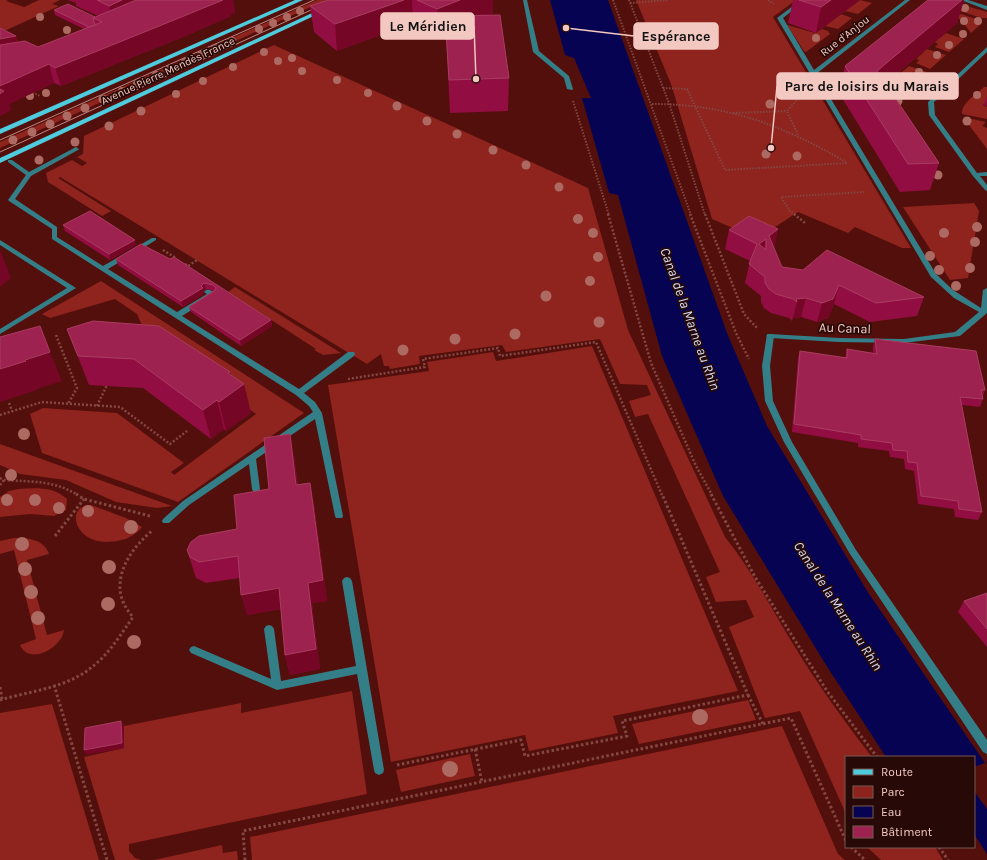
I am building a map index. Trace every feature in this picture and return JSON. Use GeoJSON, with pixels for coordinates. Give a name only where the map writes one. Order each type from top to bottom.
{"type":"FeatureCollection","features":[{"type":"Feature","properties":{"kind":"main road","name":"Avenue Pierre Mendès France"},"geometry":{"type":"LineString","coordinates":[[0,132],[300,0]]}},
{"type":"Feature","properties":{"kind":"main road","name":"Avenue Pierre Mendès France"},"geometry":{"type":"LineString","coordinates":[[0,161],[345,0]]}},
{"type":"Feature","properties":{"kind":"street"},"geometry":{"type":"LineString","coordinates":[[525,0],[536,52],[567,77],[570,89]]}},
{"type":"Feature","properties":{"kind":"street"},"geometry":{"type":"LineString","coordinates":[[804,0],[780,18],[933,275],[943,287],[958,299],[985,311],[987,290]]}},
{"type":"Feature","properties":{"kind":"street","name":"Rue d'Anjou"},"geometry":{"type":"LineString","coordinates":[[813,73],[908,0]]}},
{"type":"Feature","properties":{"kind":"street"},"geometry":{"type":"LineString","coordinates":[[963,0],[987,8]]}},
{"type":"Feature","properties":{"kind":"street"},"geometry":{"type":"LineString","coordinates":[[987,49],[931,102],[932,115],[975,175],[987,189]]}},
{"type":"Feature","properties":{"kind":"street"},"geometry":{"type":"LineString","coordinates":[[76,149],[29,175],[11,200],[55,228],[54,238],[299,393],[312,404],[318,414],[339,516]]}},
{"type":"Feature","properties":{"kind":"street"},"geometry":{"type":"LineString","coordinates":[[10,161],[29,175]]}},
{"type":"Feature","properties":{"kind":"street"},"geometry":{"type":"LineString","coordinates":[[975,175],[987,174]]}},
{"type":"Feature","properties":{"kind":"street"},"geometry":{"type":"LineString","coordinates":[[102,269],[154,239]]}},
{"type":"Feature","properties":{"kind":"street"},"geometry":{"type":"LineString","coordinates":[[0,242],[72,288],[0,332]]}},
{"type":"Feature","properties":{"kind":"street"},"geometry":{"type":"LineString","coordinates":[[176,316],[212,294],[208,292]]}},
{"type":"Feature","properties":{"kind":"street","name":"Au Canal"},"geometry":{"type":"LineString","coordinates":[[770,336],[839,340],[904,341],[957,334],[985,311]]}},
{"type":"Feature","properties":{"kind":"street"},"geometry":{"type":"LineString","coordinates":[[770,336],[766,366],[769,401],[786,436],[853,552],[987,749]]}},
{"type":"Feature","properties":{"kind":"street"},"geometry":{"type":"LineString","coordinates":[[299,393],[351,354]]}},
{"type":"Feature","properties":{"kind":"street"},"geometry":{"type":"LineString","coordinates":[[166,521],[186,503],[318,414]]}},
{"type":"Feature","properties":{"kind":"street"},"geometry":{"type":"LineString","coordinates":[[252,458],[256,489]]}},
{"type":"Feature","properties":{"kind":"street"},"geometry":{"type":"LineString","coordinates":[[347,581],[361,669],[384,768]]}},
{"type":"Feature","properties":{"kind":"street"},"geometry":{"type":"LineString","coordinates":[[269,629],[277,686]]}},
{"type":"Feature","properties":{"kind":"street"},"geometry":{"type":"LineString","coordinates":[[194,650],[277,686],[361,669]]}},
{"type":"Feature","properties":{"kind":"path"},"geometry":{"type":"LineString","coordinates":[[613,0],[652,104],[690,214],[736,333],[749,360]]}},
{"type":"Feature","properties":{"kind":"path"},"geometry":{"type":"LineString","coordinates":[[668,0],[630,1],[664,88],[707,220],[744,314],[757,328],[770,336]]}},
{"type":"Feature","properties":{"kind":"path"},"geometry":{"type":"LineString","coordinates":[[664,88],[687,89],[725,170],[848,163]]}},
{"type":"Feature","properties":{"kind":"path"},"geometry":{"type":"LineString","coordinates":[[26,89],[46,100]]}},
{"type":"Feature","properties":{"kind":"path"},"geometry":{"type":"LineString","coordinates":[[570,89],[619,249],[651,363],[696,466],[755,577],[827,691],[876,756]]}},
{"type":"Feature","properties":{"kind":"path"},"geometry":{"type":"LineString","coordinates":[[730,113],[787,111],[797,100],[822,89]]}},
{"type":"Feature","properties":{"kind":"path"},"geometry":{"type":"LineString","coordinates":[[652,104],[669,103],[695,107],[730,113],[765,123],[798,136],[848,163],[872,172]]}},
{"type":"Feature","properties":{"kind":"path"},"geometry":{"type":"LineString","coordinates":[[787,111],[798,136]]}},
{"type":"Feature","properties":{"kind":"path"},"geometry":{"type":"LineString","coordinates":[[805,224],[790,211],[781,197],[883,191]]}},
{"type":"Feature","properties":{"kind":"path"},"geometry":{"type":"LineString","coordinates":[[158,251],[162,249],[188,266],[197,260]]}},
{"type":"Feature","properties":{"kind":"path"},"geometry":{"type":"LineString","coordinates":[[56,334],[77,388],[68,404]]}},
{"type":"Feature","properties":{"kind":"path"},"geometry":{"type":"LineString","coordinates":[[340,380],[425,367],[423,359],[498,348],[500,356],[596,342],[748,695],[763,724]]}},
{"type":"Feature","properties":{"kind":"path"},"geometry":{"type":"LineString","coordinates":[[97,406],[107,385]]}},
{"type":"Feature","properties":{"kind":"path"},"geometry":{"type":"LineString","coordinates":[[0,415],[42,402],[97,406],[120,408],[170,444],[187,431]]}},
{"type":"Feature","properties":{"kind":"path"},"geometry":{"type":"LineString","coordinates":[[10,403],[12,411]]}},
{"type":"Feature","properties":{"kind":"path"},"geometry":{"type":"LineString","coordinates":[[0,478],[4,480],[41,482],[63,486],[84,499],[166,521]]}},
{"type":"Feature","properties":{"kind":"path"},"geometry":{"type":"LineString","coordinates":[[0,485],[4,480]]}},
{"type":"Feature","properties":{"kind":"path"},"geometry":{"type":"LineString","coordinates":[[55,536],[84,499]]}},
{"type":"Feature","properties":{"kind":"path"},"geometry":{"type":"LineString","coordinates":[[0,687],[1,700],[71,680],[89,670],[112,645],[133,617],[127,612],[120,587],[127,558],[149,534],[166,521]]}},
{"type":"Feature","properties":{"kind":"path"},"geometry":{"type":"LineString","coordinates":[[54,685],[107,860]]}},
{"type":"Feature","properties":{"kind":"path"},"geometry":{"type":"LineString","coordinates":[[384,768],[521,740],[525,756],[627,736],[622,721],[748,695]]}},
{"type":"Feature","properties":{"kind":"path"},"geometry":{"type":"LineString","coordinates":[[245,860],[243,831],[791,718],[845,839]]}},
{"type":"Feature","properties":{"kind":"path"},"geometry":{"type":"LineString","coordinates":[[475,749],[482,782]]}},
{"type":"Feature","properties":{"kind":"path"},"geometry":{"type":"LineString","coordinates":[[852,848],[864,860]]}},
{"type":"Feature","properties":{"kind":"path"},"geometry":{"type":"LineString","coordinates":[[940,848],[948,860]]}},
{"type":"Feature","properties":{"kind":"green space"},"geometry":{"type":"Polygon","coordinates":[[[0,0],[8,0],[6,1],[24,7],[39,0],[60,0],[52,4],[59,6],[0,33],[0,0]]]}},
{"type":"Feature","properties":{"kind":"green space"},"geometry":{"type":"Polygon","coordinates":[[[317,0],[326,0],[0,148],[0,142],[317,0]]]}},
{"type":"Feature","properties":{"kind":"green space"},"geometry":{"type":"Polygon","coordinates":[[[636,0],[796,0],[773,17],[911,248],[902,248],[855,227],[848,233],[798,212],[769,231],[735,229],[712,219],[671,84],[636,0]]]}},
{"type":"Feature","properties":{"kind":"green space"},"geometry":{"type":"Polygon","coordinates":[[[860,0],[872,3],[858,14],[845,11],[860,0]]]}},
{"type":"Feature","properties":{"kind":"green space"},"geometry":{"type":"Polygon","coordinates":[[[946,0],[987,12],[987,18],[982,18],[936,4],[946,0]]]}},
{"type":"Feature","properties":{"kind":"green space"},"geometry":{"type":"Polygon","coordinates":[[[943,8],[979,20],[981,24],[971,33],[961,20],[943,8]]]}},
{"type":"Feature","properties":{"kind":"green space"},"geometry":{"type":"Polygon","coordinates":[[[841,14],[852,18],[838,29],[825,26],[841,14]]]}},
{"type":"Feature","properties":{"kind":"green space"},"geometry":{"type":"Polygon","coordinates":[[[787,25],[815,33],[822,29],[828,31],[830,34],[806,52],[787,25]]]}},
{"type":"Feature","properties":{"kind":"green space"},"geometry":{"type":"Polygon","coordinates":[[[946,33],[964,39],[949,52],[935,47],[938,44],[935,42],[946,33]]]}},
{"type":"Feature","properties":{"kind":"green space"},"geometry":{"type":"Polygon","coordinates":[[[274,45],[588,188],[628,330],[725,537],[753,577],[813,675],[871,756],[845,756],[845,812],[800,711],[765,718],[729,627],[754,617],[746,600],[716,602],[706,577],[720,572],[648,414],[635,417],[629,401],[651,395],[647,385],[620,384],[600,339],[506,352],[502,345],[419,356],[420,364],[390,369],[389,366],[384,366],[381,354],[367,364],[60,177],[58,178],[111,211],[102,216],[48,182],[46,173],[72,160],[82,166],[87,163],[77,157],[83,154],[84,136],[274,45]]]}},
{"type":"Feature","properties":{"kind":"green space"},"geometry":{"type":"Polygon","coordinates":[[[927,49],[946,55],[930,69],[916,63],[919,60],[916,59],[927,49]]]}},
{"type":"Feature","properties":{"kind":"green space"},"geometry":{"type":"Polygon","coordinates":[[[909,66],[927,72],[911,86],[896,81],[900,78],[897,76],[909,66]]]}},
{"type":"Feature","properties":{"kind":"green space"},"geometry":{"type":"Polygon","coordinates":[[[984,87],[987,87],[987,101],[983,105],[987,107],[987,119],[962,114],[962,110],[967,102],[984,87]]]}},
{"type":"Feature","properties":{"kind":"green space"},"geometry":{"type":"Polygon","coordinates":[[[963,117],[986,122],[982,126],[987,128],[987,149],[963,117]]]}},
{"type":"Feature","properties":{"kind":"green space"},"geometry":{"type":"Polygon","coordinates":[[[974,203],[979,211],[968,278],[950,280],[903,207],[974,203]]]}},
{"type":"Feature","properties":{"kind":"green space"},"geometry":{"type":"Polygon","coordinates":[[[101,281],[304,413],[178,502],[42,453],[30,414],[43,408],[117,413],[184,463],[171,472],[174,475],[256,414],[169,353],[143,328],[137,314],[115,299],[50,318],[42,314],[101,281]]]}},
{"type":"Feature","properties":{"kind":"green space"},"geometry":{"type":"Polygon","coordinates":[[[235,287],[341,353],[323,355],[314,350],[316,349],[228,292],[235,287]]]}},
{"type":"Feature","properties":{"kind":"green space"},"geometry":{"type":"Polygon","coordinates":[[[592,346],[738,691],[613,716],[618,733],[529,751],[525,735],[391,762],[328,385],[429,371],[427,362],[493,352],[496,361],[592,346]]]}},
{"type":"Feature","properties":{"kind":"green space"},"geometry":{"type":"Polygon","coordinates":[[[0,444],[172,506],[157,508],[116,502],[66,480],[20,474],[0,465],[0,444]]]}},
{"type":"Feature","properties":{"kind":"green space"},"geometry":{"type":"Polygon","coordinates":[[[18,489],[44,489],[56,492],[67,499],[66,510],[54,516],[30,514],[0,517],[0,497],[9,491],[18,489]]]}},
{"type":"Feature","properties":{"kind":"green space"},"geometry":{"type":"Polygon","coordinates":[[[91,505],[126,518],[142,527],[130,537],[124,539],[106,542],[93,540],[84,534],[78,527],[76,519],[77,512],[82,507],[91,505]]]}},
{"type":"Feature","properties":{"kind":"green space"},"geometry":{"type":"Polygon","coordinates":[[[14,538],[35,540],[47,549],[49,554],[27,560],[47,635],[64,630],[58,643],[45,652],[37,654],[30,654],[24,651],[20,645],[36,639],[14,550],[0,554],[0,541],[14,538]]]}},
{"type":"Feature","properties":{"kind":"green space"},"geometry":{"type":"Polygon","coordinates":[[[352,691],[367,794],[129,844],[129,851],[135,858],[141,860],[115,860],[84,757],[124,748],[124,726],[241,703],[241,713],[352,691]]]}},
{"type":"Feature","properties":{"kind":"green space"},"geometry":{"type":"Polygon","coordinates":[[[748,700],[756,720],[639,744],[632,724],[748,700]]]}},
{"type":"Feature","properties":{"kind":"green space"},"geometry":{"type":"Polygon","coordinates":[[[52,704],[99,860],[0,860],[0,713],[52,704]]]}},
{"type":"Feature","properties":{"kind":"green space"},"geometry":{"type":"Polygon","coordinates":[[[782,726],[838,854],[845,860],[252,860],[250,837],[782,726]]]}},
{"type":"Feature","properties":{"kind":"green space"},"geometry":{"type":"Polygon","coordinates":[[[470,754],[475,776],[401,792],[396,770],[470,754]]]}},
{"type":"Feature","properties":{"kind":"green space"},"geometry":{"type":"Polygon","coordinates":[[[222,845],[223,853],[237,851],[238,860],[154,860],[222,845]]]}},
{"type":"Feature","properties":{"kind":"green space"},"geometry":{"type":"Polygon","coordinates":[[[868,848],[936,848],[943,860],[881,860],[868,848]]]}},
{"type":"Feature","properties":{"kind":"water","name":"Canal de la Marne au Rhin"},"geometry":{"type":"Polygon","coordinates":[[[550,0],[608,0],[727,333],[767,426],[869,594],[985,763],[975,767],[975,756],[885,756],[826,665],[723,496],[662,356],[618,195],[609,193],[582,98],[591,98],[574,58],[565,55],[550,0]]]}},
{"type":"Feature","properties":{"kind":"water"},"geometry":{"type":"Polygon","coordinates":[[[975,792],[987,809],[987,854],[975,836],[975,792]]]}},
{"type":"Feature","properties":{"kind":"building"},"geometry":{"type":"Polygon","coordinates":[[[97,0],[122,0],[109,6],[97,0]]]}},
{"type":"Feature","properties":{"kind":"building"},"geometry":{"type":"Polygon","coordinates":[[[136,0],[223,0],[55,68],[49,64],[0,86],[0,45],[25,41],[38,47],[102,22],[93,18],[136,0]]]}},
{"type":"Feature","properties":{"kind":"building"},"geometry":{"type":"Polygon","coordinates":[[[328,0],[404,0],[335,24],[310,6],[328,0]]]}},
{"type":"Feature","properties":{"kind":"building"},"geometry":{"type":"Polygon","coordinates":[[[417,0],[460,0],[437,9],[417,0]]]}},
{"type":"Feature","properties":{"kind":"building"},"geometry":{"type":"Polygon","coordinates":[[[799,0],[831,0],[821,7],[799,0]]]}},
{"type":"Feature","properties":{"kind":"building"},"geometry":{"type":"Polygon","coordinates":[[[928,0],[962,0],[877,71],[939,163],[908,164],[845,66],[928,0]]]}},
{"type":"Feature","properties":{"kind":"building"},"geometry":{"type":"Polygon","coordinates":[[[68,4],[95,17],[93,18],[95,25],[89,27],[54,10],[68,4]]]}},
{"type":"Feature","properties":{"kind":"building"},"geometry":{"type":"Polygon","coordinates":[[[500,15],[509,78],[449,80],[445,16],[500,15]]]}},
{"type":"Feature","properties":{"kind":"building"},"geometry":{"type":"Polygon","coordinates":[[[0,28],[16,36],[0,39],[0,28]]]}},
{"type":"Feature","properties":{"kind":"building"},"geometry":{"type":"Polygon","coordinates":[[[90,211],[135,240],[109,254],[63,225],[90,211]]]}},
{"type":"Feature","properties":{"kind":"building"},"geometry":{"type":"Polygon","coordinates":[[[749,216],[778,229],[769,236],[782,267],[803,270],[827,250],[924,297],[876,303],[839,285],[833,299],[822,303],[806,298],[796,299],[797,302],[793,299],[776,294],[769,289],[765,283],[765,277],[749,264],[757,244],[729,230],[749,216]],[[766,239],[759,244],[766,250],[766,239]]]}},
{"type":"Feature","properties":{"kind":"building"},"geometry":{"type":"Polygon","coordinates":[[[141,244],[170,259],[174,257],[271,320],[240,340],[189,307],[214,291],[216,288],[213,285],[204,283],[201,286],[203,288],[181,301],[116,259],[141,244]]]}},
{"type":"Feature","properties":{"kind":"building"},"geometry":{"type":"Polygon","coordinates":[[[93,321],[159,326],[230,372],[228,373],[244,384],[219,402],[217,400],[203,410],[134,359],[78,356],[67,329],[93,321]]]}},
{"type":"Feature","properties":{"kind":"building"},"geometry":{"type":"Polygon","coordinates":[[[40,326],[50,352],[0,369],[0,337],[40,326]]]}},
{"type":"Feature","properties":{"kind":"building"},"geometry":{"type":"Polygon","coordinates":[[[875,339],[976,351],[985,390],[981,390],[983,399],[960,397],[982,512],[959,509],[958,501],[921,496],[917,463],[908,462],[907,451],[893,450],[892,443],[861,439],[861,435],[794,424],[800,351],[847,358],[847,349],[877,354],[875,339]]]}},
{"type":"Feature","properties":{"kind":"building"},"geometry":{"type":"Polygon","coordinates":[[[290,434],[296,485],[310,483],[323,580],[308,583],[316,649],[285,655],[279,588],[241,595],[238,556],[199,562],[190,557],[187,550],[191,542],[199,536],[237,529],[234,495],[269,489],[264,438],[290,434]]]}},
{"type":"Feature","properties":{"kind":"building"},"geometry":{"type":"Polygon","coordinates":[[[987,593],[987,629],[964,601],[987,593]]]}},
{"type":"Feature","properties":{"kind":"building"},"geometry":{"type":"Polygon","coordinates":[[[121,721],[122,743],[84,750],[85,728],[121,721]]]}},
{"type":"Feature","properties":{"kind":"tram line"},"geometry":{"type":"LineString","coordinates":[[0,140],[314,0]]}},
{"type":"Feature","properties":{"kind":"tram line"},"geometry":{"type":"LineString","coordinates":[[0,152],[333,0]]}},
{"type":"Feature","properties":{"kind":"place","name":"Espérance"},"geometry":{"type":"Point","coordinates":[566,28]}},
{"type":"Feature","properties":{"kind":"place","name":"Le Méridien"},"geometry":{"type":"Point","coordinates":[476,79]}},
{"type":"Feature","properties":{"kind":"place","name":"Parc de loisirs du Marais"},"geometry":{"type":"Point","coordinates":[771,148]}}]}
